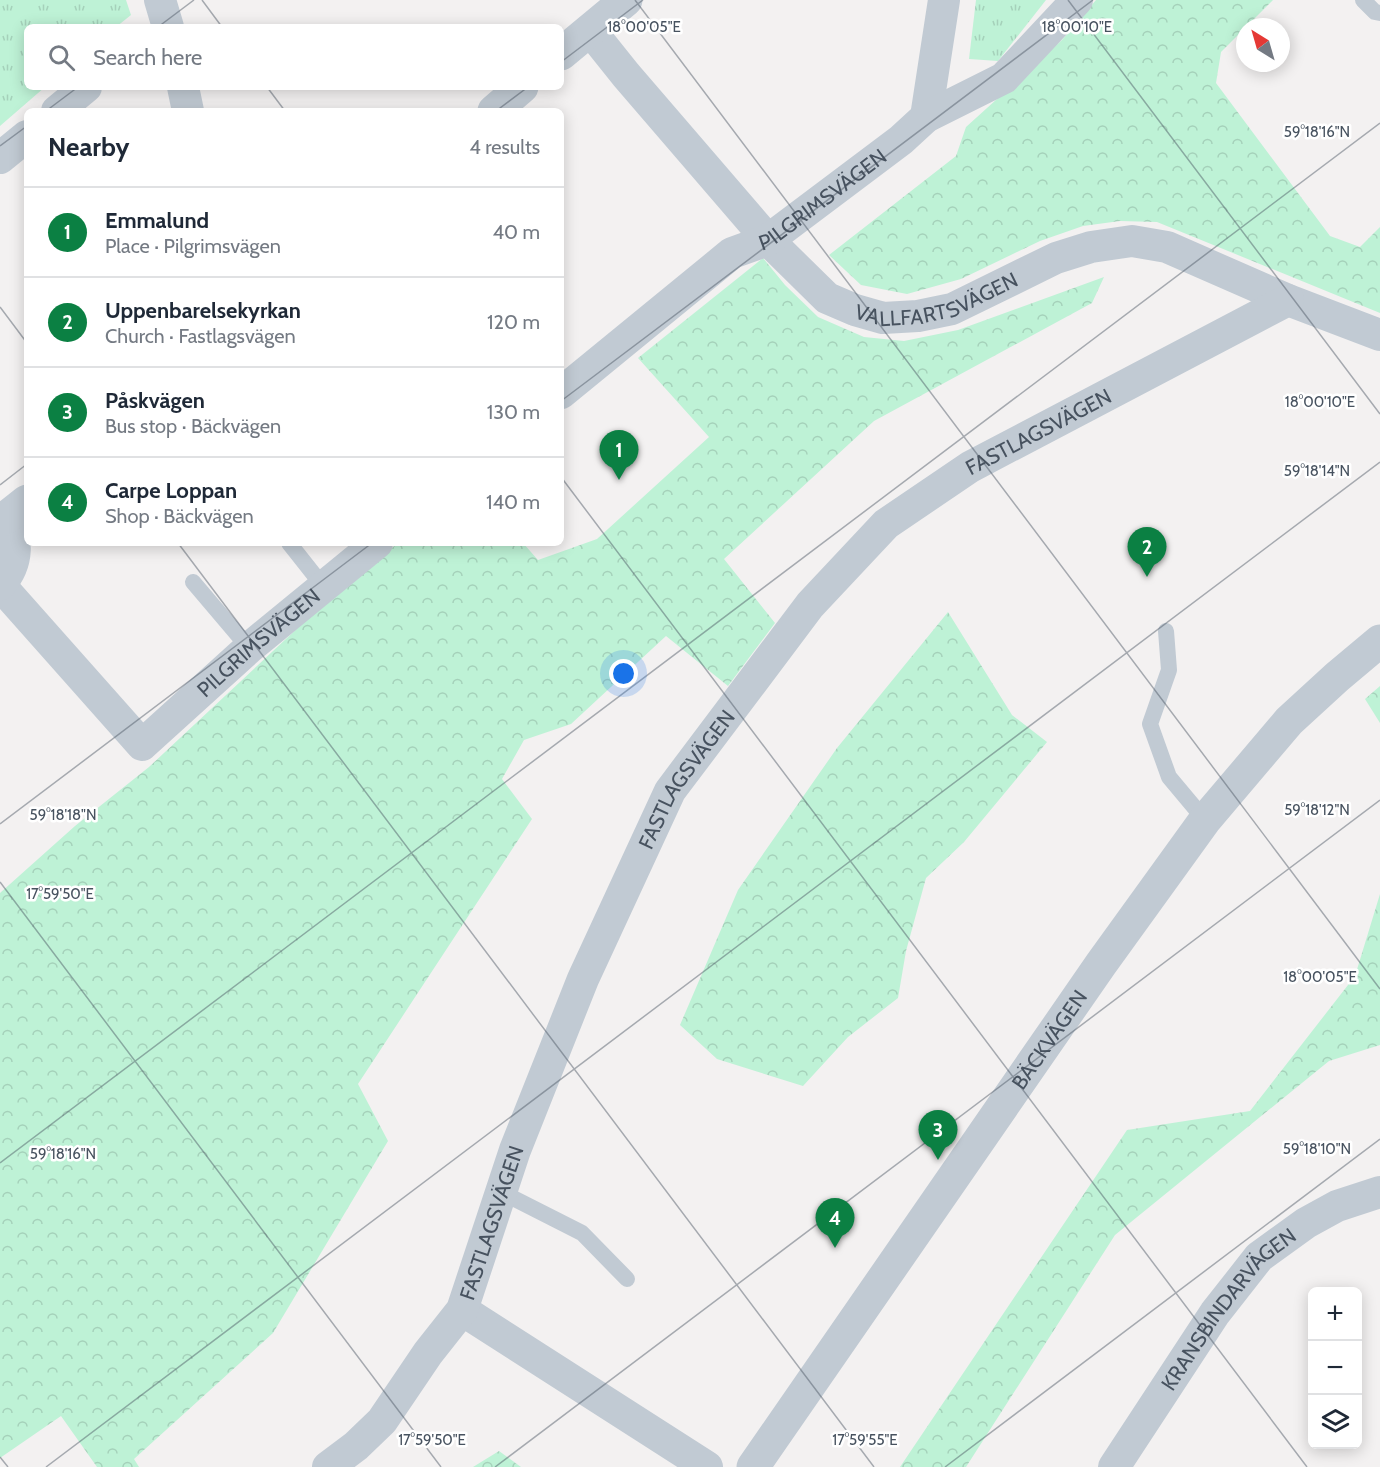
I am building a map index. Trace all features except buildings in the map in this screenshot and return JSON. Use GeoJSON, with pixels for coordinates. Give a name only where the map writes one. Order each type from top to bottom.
{"type":"FeatureCollection","features":[{"type":"Feature","properties":{"kind":"street"},"geometry":{"type":"LineString","coordinates":[[564,52],[626,0]]}},
{"type":"Feature","properties":{"kind":"street"},"geometry":{"type":"LineString","coordinates":[[926,117],[944,0]]}},
{"type":"Feature","properties":{"kind":"street","name":"PILGRIMSVÄGEN"},"geometry":{"type":"LineString","coordinates":[[564,391],[732,253],[768,240],[901,140],[926,117],[1004,78],[1077,0]]}},
{"type":"Feature","properties":{"kind":"street","name":"VALLFARTSVÄGEN"},"geometry":{"type":"LineString","coordinates":[[590,30],[768,240],[827,298],[855,310],[884,318],[918,316],[952,309],[1056,258],[1091,247],[1131,241],[1167,247],[1288,300],[1380,335]]}},
{"type":"Feature","properties":{"kind":"street"},"geometry":{"type":"LineString","coordinates":[[61,108],[82,90]]}},
{"type":"Feature","properties":{"kind":"street"},"geometry":{"type":"LineString","coordinates":[[184,90],[187,108]]}},
{"type":"Feature","properties":{"kind":"street"},"geometry":{"type":"LineString","coordinates":[[498,108],[518,90]]}},
{"type":"Feature","properties":{"kind":"street"},"geometry":{"type":"LineString","coordinates":[[0,158],[24,138]]}},
{"type":"Feature","properties":{"kind":"street","name":"FASTLAGSVÄGEN"},"geometry":{"type":"LineString","coordinates":[[328,1467],[356,1446],[382,1421],[428,1353],[462,1310],[515,1150],[583,979],[670,791],[810,605],[886,524],[970,467],[1288,300]]}},
{"type":"Feature","properties":{"kind":"street"},"geometry":{"type":"LineString","coordinates":[[0,584],[9,574],[14,560],[10,513]]}},
{"type":"Feature","properties":{"kind":"street","name":"PILGRIMSVÄGEN"},"geometry":{"type":"LineString","coordinates":[[0,584],[142,745],[366,546]]}},
{"type":"Feature","properties":{"kind":"street","name":"BÄCKVÄGEN"},"geometry":{"type":"LineString","coordinates":[[753,1467],[1101,964],[1205,820],[1289,721],[1380,641]]}},
{"type":"Feature","properties":{"kind":"street","name":"KRANSBINDARVÄGEN"},"geometry":{"type":"LineString","coordinates":[[1114,1467],[1215,1313],[1259,1257],[1306,1222],[1337,1206],[1380,1192]]}},
{"type":"Feature","properties":{"kind":"street"},"geometry":{"type":"LineString","coordinates":[[462,1310],[708,1467]]}},
{"type":"Feature","properties":{"kind":"lane"},"geometry":{"type":"LineString","coordinates":[[1363,0],[1375,12],[1380,13]]}},
{"type":"Feature","properties":{"kind":"lane"},"geometry":{"type":"LineString","coordinates":[[291,546],[323,586]]}},
{"type":"Feature","properties":{"kind":"lane"},"geometry":{"type":"LineString","coordinates":[[193,582],[249,648]]}},
{"type":"Feature","properties":{"kind":"lane"},"geometry":{"type":"LineString","coordinates":[[1166,631],[1169,670],[1150,724],[1169,777],[1205,820]]}},
{"type":"Feature","properties":{"kind":"lane"},"geometry":{"type":"LineString","coordinates":[[501,1192],[582,1233],[627,1279]]}},
{"type":"Feature","properties":{"kind":"green space"},"geometry":{"type":"Polygon","coordinates":[[[0,0],[126,0],[131,15],[120,24],[24,24],[24,90],[42,90],[0,126],[0,0]]]}},
{"type":"Feature","properties":{"kind":"green space"},"geometry":{"type":"Polygon","coordinates":[[[976,0],[1046,0],[998,61],[969,59],[976,0]]]}},
{"type":"Feature","properties":{"kind":"green space"},"geometry":{"type":"Polygon","coordinates":[[[1096,0],[1273,0],[1255,18],[1236,18],[1236,37],[1221,52],[1216,83],[1330,236],[1360,247],[1380,227],[1380,313],[1157,222],[1120,221],[1083,226],[1040,241],[961,279],[907,294],[861,285],[829,255],[956,156],[966,127],[1062,40],[1096,0]]]}},
{"type":"Feature","properties":{"kind":"green space"},"geometry":{"type":"Polygon","coordinates":[[[763,258],[785,285],[818,317],[864,337],[904,341],[958,330],[1104,277],[1092,303],[874,421],[724,559],[775,623],[728,686],[666,636],[571,724],[524,740],[502,779],[532,819],[358,1084],[388,1141],[273,1333],[134,1459],[139,1467],[97,1467],[61,1416],[0,1458],[0,893],[75,826],[149,767],[333,595],[394,546],[526,546],[538,560],[597,539],[709,437],[638,358],[763,258]]]}},
{"type":"Feature","properties":{"kind":"green space"},"geometry":{"type":"Polygon","coordinates":[[[948,612],[1012,715],[1047,742],[964,842],[926,878],[906,951],[898,998],[848,1037],[803,1086],[717,1059],[680,1025],[738,890],[837,748],[948,612]]]}},
{"type":"Feature","properties":{"kind":"green space"},"geometry":{"type":"Polygon","coordinates":[[[1380,686],[1380,723],[1365,699],[1380,686]]]}},
{"type":"Feature","properties":{"kind":"green space"},"geometry":{"type":"Polygon","coordinates":[[[1380,894],[1380,1045],[1329,1061],[1115,1235],[966,1467],[900,1467],[1127,1130],[1250,1111],[1355,976],[1380,894]]]}},
{"type":"Feature","properties":{"kind":"green space"},"geometry":{"type":"Polygon","coordinates":[[[499,1451],[521,1467],[473,1467],[499,1451]]]}},
{"type":"Feature","properties":{"kind":"place","name":"Emmalund"},"geometry":{"type":"Point","coordinates":[619,480]}},
{"type":"Feature","properties":{"kind":"place","name":"Uppenbarelsekyrkan"},"geometry":{"type":"Point","coordinates":[1147,577]}},
{"type":"Feature","properties":{"kind":"place","name":"Påskvägen"},"geometry":{"type":"Point","coordinates":[938,1160]}},
{"type":"Feature","properties":{"kind":"place","name":"Carpe Loppan"},"geometry":{"type":"Point","coordinates":[835,1248]}}]}
